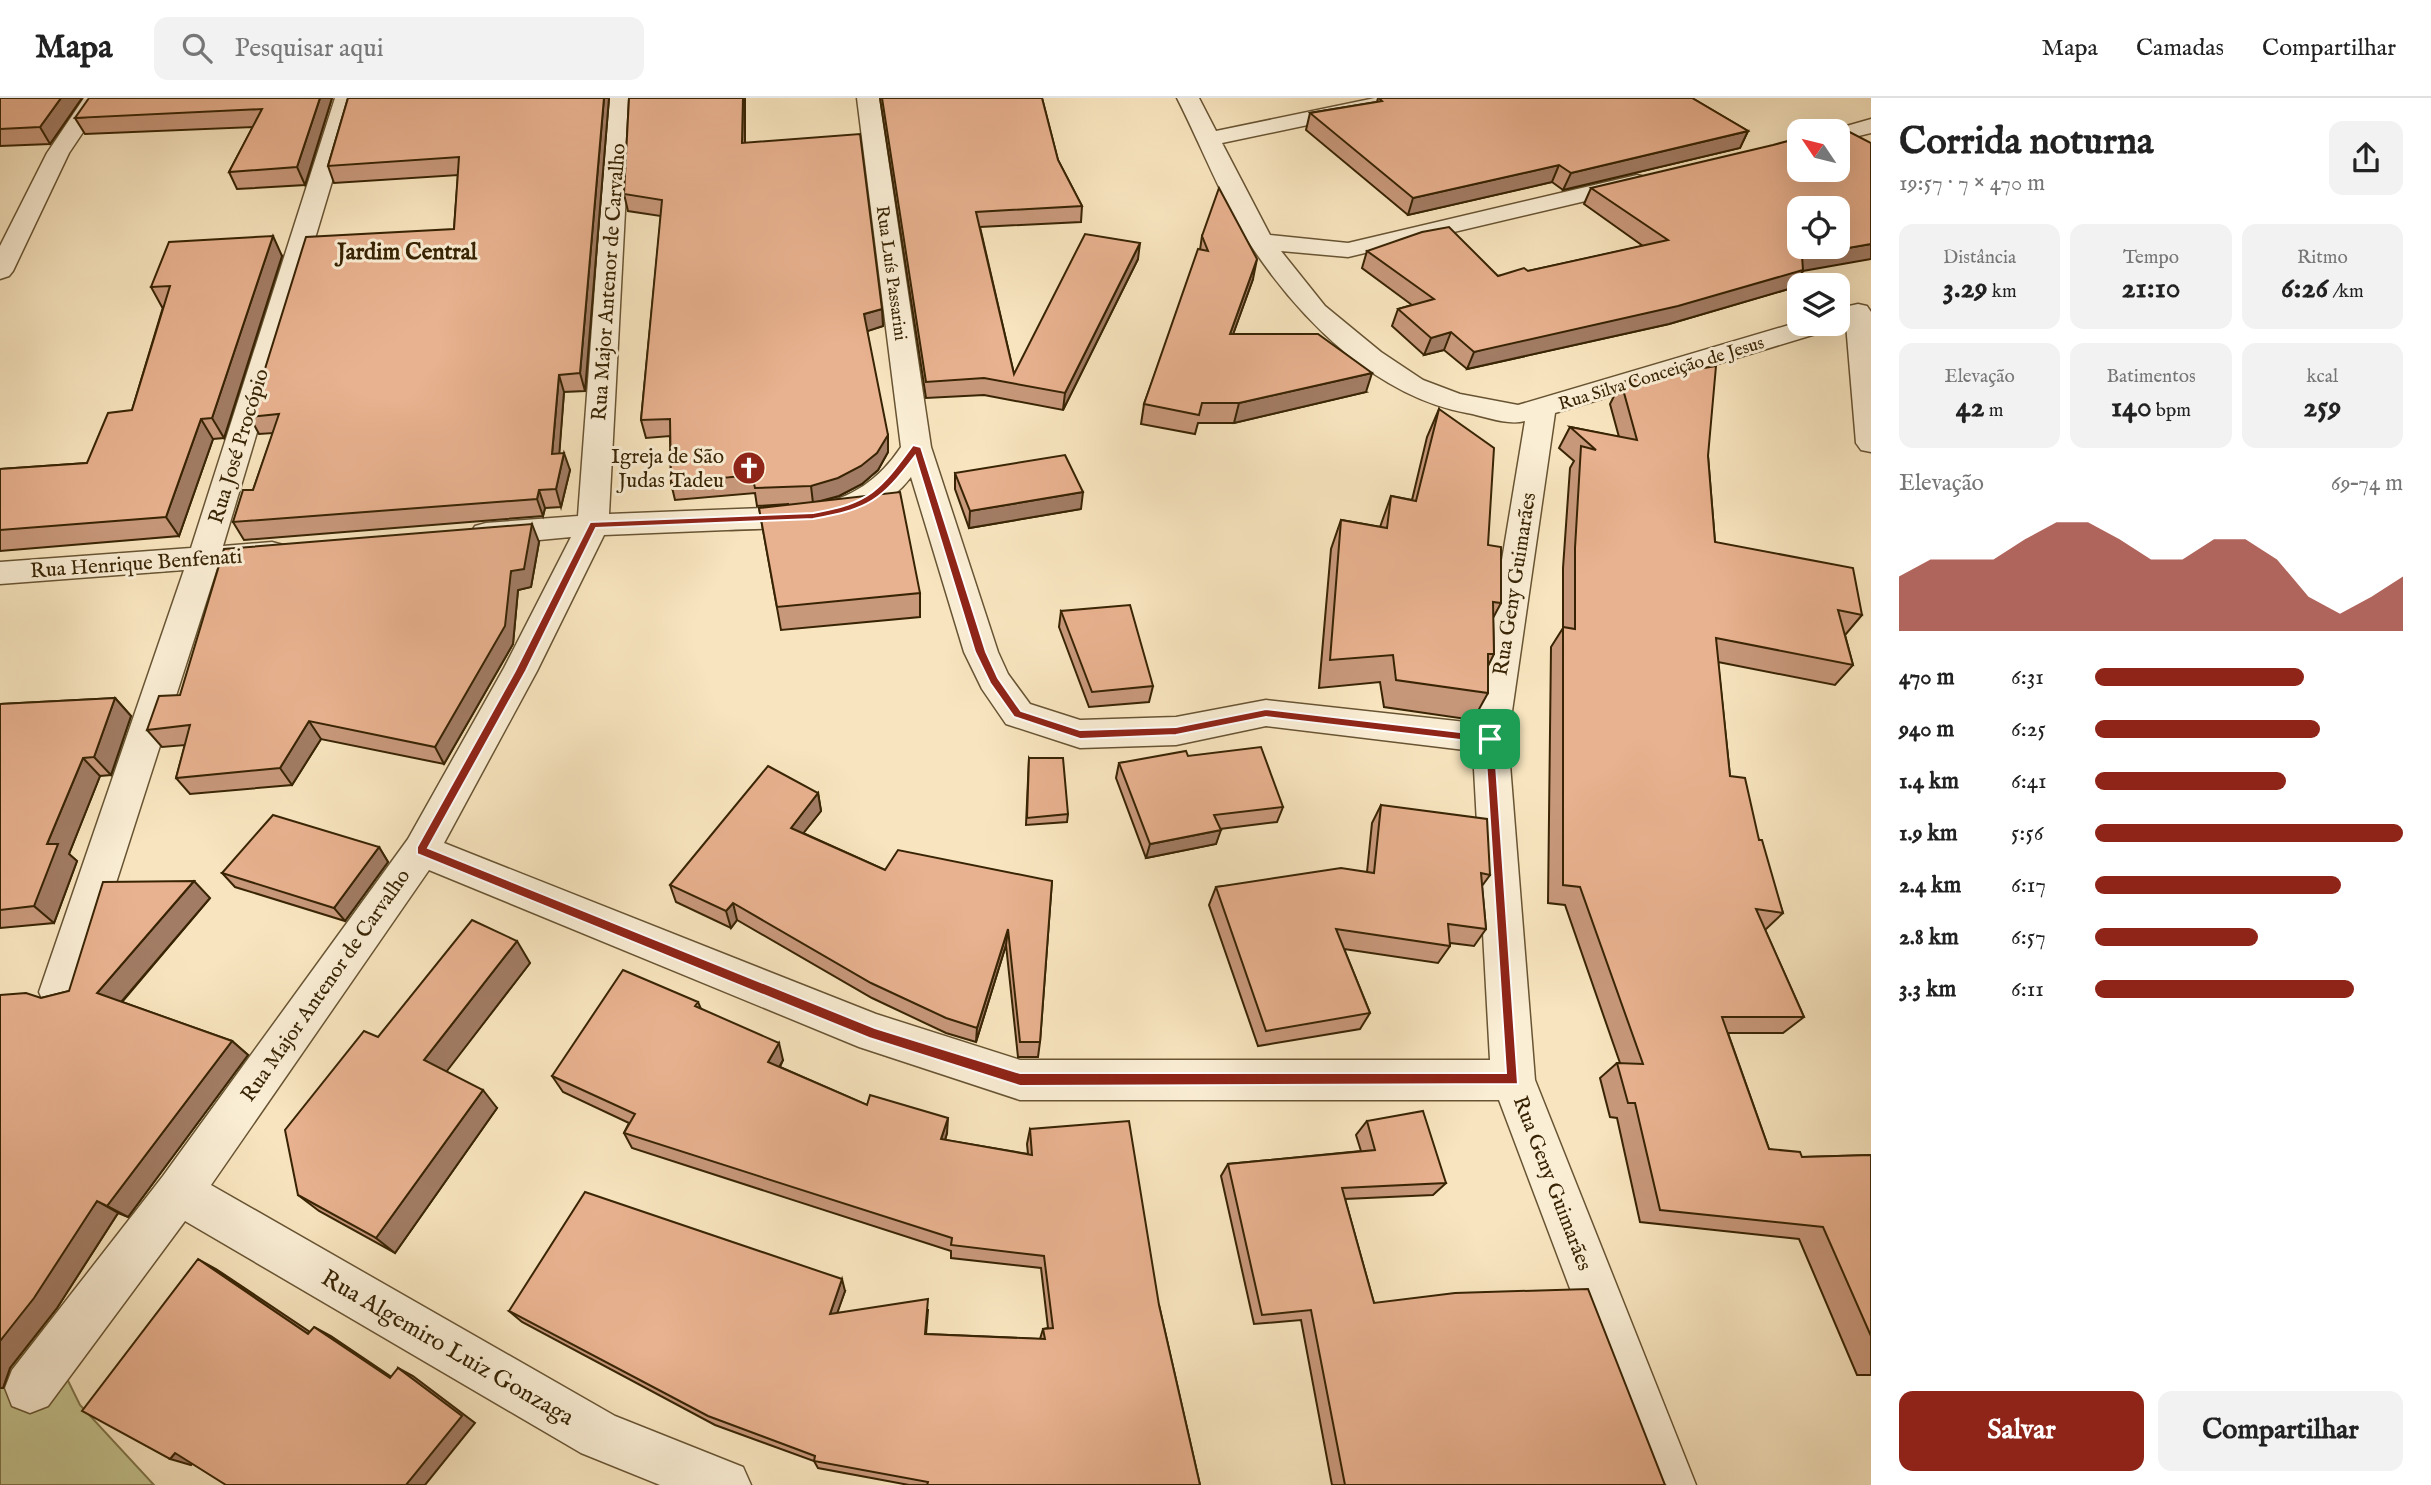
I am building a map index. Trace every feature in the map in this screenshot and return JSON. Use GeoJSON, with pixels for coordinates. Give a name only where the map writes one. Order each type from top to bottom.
{"type":"FeatureCollection","features":[{"type":"Feature","properties":{"kind":"street"},"geometry":{"type":"LineString","coordinates":[[0,271],[58,152],[94,98]]}},
{"type":"Feature","properties":{"kind":"street","name":"Rua José Procópio"},"geometry":{"type":"LineString","coordinates":[[60,992],[204,558],[346,98]]}},
{"type":"Feature","properties":{"kind":"street","name":"Rua Major Antenor de Carvalho"},"geometry":{"type":"LineString","coordinates":[[30,1388],[179,1192],[421,850],[520,671],[593,525],[620,98]]}},
{"type":"Feature","properties":{"kind":"street","name":"Rua Luís Passarini"},"geometry":{"type":"LineString","coordinates":[[868,98],[916,447]]}},
{"type":"Feature","properties":{"kind":"street","name":"Rua Silva Conceição de Jesus"},"geometry":{"type":"LineString","coordinates":[[1188,98],[1261,242],[1315,312],[1371,358],[1413,386],[1485,410],[1519,414],[1787,334]]}},
{"type":"Feature","properties":{"kind":"street"},"geometry":{"type":"LineString","coordinates":[[1207,139],[1408,98]]}},
{"type":"Feature","properties":{"kind":"street"},"geometry":{"type":"LineString","coordinates":[[1850,131],[1871,126]]}},
{"type":"Feature","properties":{"kind":"street"},"geometry":{"type":"LineString","coordinates":[[1261,242],[1325,250],[1366,247],[1664,176]]}},
{"type":"Feature","properties":{"kind":"street"},"geometry":{"type":"LineString","coordinates":[[1855,313],[1871,443]]}},
{"type":"Feature","properties":{"kind":"street","name":"Rua Geny Guimarães"},"geometry":{"type":"LineString","coordinates":[[1541,409],[1490,739],[1513,1080],[1670,1485]]}},
{"type":"Feature","properties":{"kind":"street"},"geometry":{"type":"LineString","coordinates":[[454,537],[593,525],[813,516],[839,511],[867,501],[885,489],[916,447]]}},
{"type":"Feature","properties":{"kind":"street"},"geometry":{"type":"LineString","coordinates":[[916,447],[981,652],[993,680],[1018,714],[1080,734],[1176,731],[1266,713],[1490,739]]}},
{"type":"Feature","properties":{"kind":"street","name":"Rua Henrique Benfenati"},"geometry":{"type":"LineString","coordinates":[[0,573],[301,550]]}},
{"type":"Feature","properties":{"kind":"street"},"geometry":{"type":"LineString","coordinates":[[421,850],[874,1033],[1020,1080],[1513,1080]]}},
{"type":"Feature","properties":{"kind":"street","name":"Rua Algemiro Luiz Gonzaga"},"geometry":{"type":"LineString","coordinates":[[179,1192],[600,1435],[725,1485]]}},
{"type":"Feature","properties":{"kind":"green space"},"geometry":{"type":"Polygon","coordinates":[[[0,1243],[80,1405],[154,1485],[0,1485],[0,1243]]]}},
{"type":"Feature","properties":{"kind":"building"},"geometry":{"type":"Polygon","coordinates":[[[0,98],[61,98],[40,127],[0,129],[0,98]]]}},
{"type":"Feature","properties":{"kind":"building"},"geometry":{"type":"Polygon","coordinates":[[[89,98],[320,98],[297,167],[229,172],[262,109],[75,118],[89,98]]]}},
{"type":"Feature","properties":{"kind":"building"},"geometry":{"type":"Polygon","coordinates":[[[348,98],[604,98],[580,373],[559,375],[552,454],[564,453],[556,489],[539,490],[537,499],[233,522],[243,490],[253,490],[279,414],[250,417],[306,237],[454,229],[459,157],[328,166],[348,98]]]}},
{"type":"Feature","properties":{"kind":"building"},"geometry":{"type":"Polygon","coordinates":[[[629,98],[743,98],[742,143],[860,134],[882,309],[864,314],[888,435],[877,453],[861,466],[838,478],[811,486],[755,488],[752,475],[671,483],[670,419],[641,420],[662,200],[624,194],[629,98]]]}},
{"type":"Feature","properties":{"kind":"building"},"geometry":{"type":"Polygon","coordinates":[[[882,98],[1042,98],[1058,160],[1082,206],[976,212],[1014,374],[1085,234],[1140,243],[1065,393],[984,378],[926,382],[882,98]]]}},
{"type":"Feature","properties":{"kind":"building"},"geometry":{"type":"Polygon","coordinates":[[[1379,98],[1692,98],[1748,131],[1571,173],[1559,165],[1413,198],[1310,113],[1382,101],[1379,98]]]}},
{"type":"Feature","properties":{"kind":"building"},"geometry":{"type":"Polygon","coordinates":[[[1850,132],[1871,143],[1871,244],[1850,248],[1850,196],[1787,196],[1787,259],[1802,259],[1803,270],[1678,306],[1474,352],[1451,332],[1431,338],[1398,309],[1434,299],[1367,251],[1422,232],[1449,227],[1498,276],[1524,268],[1528,271],[1668,240],[1591,188],[1787,141],[1787,182],[1850,182],[1850,132]]]}},
{"type":"Feature","properties":{"kind":"building"},"geometry":{"type":"Polygon","coordinates":[[[1219,188],[1257,259],[1230,334],[1318,334],[1372,373],[1239,403],[1202,403],[1199,415],[1144,404],[1198,249],[1208,251],[1202,236],[1219,188]]]}},
{"type":"Feature","properties":{"kind":"building"},"geometry":{"type":"Polygon","coordinates":[[[273,236],[212,418],[201,419],[166,517],[0,530],[0,469],[87,463],[108,413],[132,410],[170,286],[151,287],[169,242],[273,236]]]}},
{"type":"Feature","properties":{"kind":"building"},"geometry":{"type":"Polygon","coordinates":[[[1716,366],[1708,456],[1715,542],[1853,568],[1862,615],[1838,610],[1853,665],[1716,638],[1730,776],[1745,778],[1759,840],[1762,840],[1783,913],[1756,909],[1804,1017],[1722,1017],[1769,1149],[1800,1152],[1802,1157],[1871,1155],[1871,1336],[1823,1227],[1660,1210],[1635,1103],[1628,1103],[1617,1063],[1643,1064],[1580,887],[1563,885],[1563,627],[1575,629],[1575,548],[1581,446],[1596,450],[1570,427],[1637,440],[1621,382],[1716,366]]]}},
{"type":"Feature","properties":{"kind":"building"},"geometry":{"type":"Polygon","coordinates":[[[1439,409],[1494,448],[1488,545],[1501,547],[1501,603],[1493,602],[1494,654],[1488,654],[1488,693],[1396,680],[1393,655],[1330,660],[1341,520],[1387,528],[1391,496],[1416,501],[1439,409]]]}},
{"type":"Feature","properties":{"kind":"building"},"geometry":{"type":"Polygon","coordinates":[[[1065,455],[1083,492],[970,511],[955,473],[1065,455]]]}},
{"type":"Feature","properties":{"kind":"building"},"geometry":{"type":"Polygon","coordinates":[[[900,492],[920,593],[777,607],[759,508],[900,492]]]}},
{"type":"Feature","properties":{"kind":"building"},"geometry":{"type":"Polygon","coordinates":[[[532,524],[524,569],[511,571],[505,626],[435,747],[309,721],[280,768],[176,778],[190,725],[147,730],[159,696],[180,695],[224,549],[532,524]]]}},
{"type":"Feature","properties":{"kind":"building"},"geometry":{"type":"Polygon","coordinates":[[[1130,605],[1153,686],[1092,692],[1061,611],[1130,605]]]}},
{"type":"Feature","properties":{"kind":"building"},"geometry":{"type":"Polygon","coordinates":[[[115,698],[94,757],[83,758],[47,844],[58,844],[34,906],[0,910],[0,704],[115,698]]]}},
{"type":"Feature","properties":{"kind":"building"},"geometry":{"type":"Polygon","coordinates":[[[1261,747],[1283,807],[1214,815],[1221,830],[1150,844],[1119,763],[1186,751],[1188,756],[1261,747]]]}},
{"type":"Feature","properties":{"kind":"building"},"geometry":{"type":"Polygon","coordinates":[[[1029,758],[1063,758],[1068,814],[1027,818],[1029,758]]]}},
{"type":"Feature","properties":{"kind":"building"},"geometry":{"type":"Polygon","coordinates":[[[768,766],[818,793],[791,828],[885,870],[898,850],[1052,881],[1040,1042],[1020,1042],[1008,929],[977,1028],[946,1018],[871,983],[733,903],[726,911],[670,885],[768,766]]]}},
{"type":"Feature","properties":{"kind":"building"},"geometry":{"type":"Polygon","coordinates":[[[1381,805],[1487,819],[1490,875],[1481,873],[1486,929],[1448,924],[1450,946],[1336,929],[1370,1013],[1266,1031],[1216,887],[1341,868],[1374,873],[1381,805]]]}},
{"type":"Feature","properties":{"kind":"building"},"geometry":{"type":"Polygon","coordinates":[[[273,815],[379,847],[334,908],[222,873],[273,815]]]}},
{"type":"Feature","properties":{"kind":"building"},"geometry":{"type":"Polygon","coordinates":[[[194,881],[97,993],[232,1041],[107,1206],[97,1201],[34,1298],[0,1341],[0,995],[26,993],[41,998],[69,991],[103,882],[194,881]]]}},
{"type":"Feature","properties":{"kind":"building"},"geometry":{"type":"Polygon","coordinates":[[[472,920],[517,941],[424,1060],[483,1090],[376,1238],[298,1195],[285,1130],[364,1031],[378,1037],[472,920]]]}},
{"type":"Feature","properties":{"kind":"building"},"geometry":{"type":"Polygon","coordinates":[[[623,970],[698,1002],[695,1006],[779,1043],[768,1062],[867,1105],[870,1095],[948,1118],[941,1139],[1032,1155],[1030,1129],[1129,1121],[1159,1305],[1200,1485],[927,1485],[928,1482],[814,1461],[815,1456],[708,1416],[509,1311],[585,1192],[842,1279],[830,1314],[928,1299],[925,1334],[1045,1339],[1043,1329],[1053,1328],[1044,1256],[951,1245],[952,1238],[624,1133],[635,1114],[552,1076],[623,970]]]}},
{"type":"Feature","properties":{"kind":"building"},"geometry":{"type":"Polygon","coordinates":[[[1423,1111],[1446,1183],[1342,1188],[1374,1303],[1455,1293],[1588,1289],[1665,1485],[1345,1485],[1311,1310],[1262,1315],[1228,1164],[1375,1150],[1367,1121],[1423,1111]]]}},
{"type":"Feature","properties":{"kind":"building"},"geometry":{"type":"Polygon","coordinates":[[[198,1259],[308,1334],[314,1327],[390,1378],[398,1368],[462,1416],[406,1485],[226,1485],[175,1453],[170,1459],[82,1411],[198,1259]]]}},
{"type":"Feature","properties":{"kind":"place","name":"Igreja de São Judas Tadeu"},"geometry":{"type":"Point","coordinates":[749,468]}},
{"type":"Feature","properties":{"kind":"district","name":"Jardim Central"},"geometry":{"type":"Point","coordinates":[407,251]}},
{"type":"Feature","properties":{"kind":"route"},"geometry":{"type":"LineString","coordinates":[[916,447],[981,652],[993,680],[1018,714],[1080,734],[1176,731],[1266,713],[1490,739],[1513,1080],[1020,1080],[874,1033],[421,850],[520,671],[593,525],[755,516],[813,516],[839,511],[867,501],[885,489],[904,468],[916,447]]}}]}
